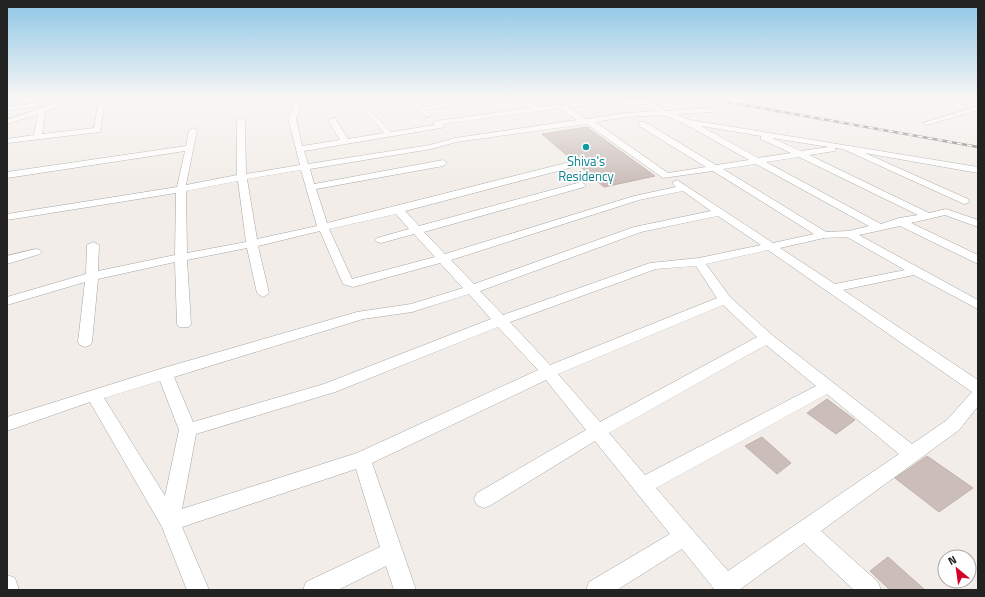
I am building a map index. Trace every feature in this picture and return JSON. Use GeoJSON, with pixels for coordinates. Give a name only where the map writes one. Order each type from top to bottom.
{"type":"FeatureCollection","features":[{"type":"Feature","properties":{"kind":"street"},"geometry":{"type":"LineString","coordinates":[[38,137],[40,127]]}},
{"type":"Feature","properties":{"kind":"street"},"geometry":{"type":"LineString","coordinates":[[7,141],[97,130],[98,127]]}},
{"type":"Feature","properties":{"kind":"street"},"geometry":{"type":"LineString","coordinates":[[241,127],[242,177],[252,244],[263,293]]}},
{"type":"Feature","properties":{"kind":"street"},"geometry":{"type":"LineString","coordinates":[[294,127],[304,168],[312,187],[323,227],[347,281],[353,283],[441,259],[631,200],[684,188]]}},
{"type":"Feature","properties":{"kind":"street"},"geometry":{"type":"LineString","coordinates":[[336,127],[345,142]]}},
{"type":"Feature","properties":{"kind":"street"},"geometry":{"type":"LineString","coordinates":[[382,127],[388,134]]}},
{"type":"Feature","properties":{"kind":"street"},"geometry":{"type":"LineString","coordinates":[[440,127],[445,131]]}},
{"type":"Feature","properties":{"kind":"street"},"geometry":{"type":"LineString","coordinates":[[7,217],[431,147],[445,131],[462,127]]}},
{"type":"Feature","properties":{"kind":"street"},"geometry":{"type":"LineString","coordinates":[[299,149],[388,134],[504,127]]}},
{"type":"Feature","properties":{"kind":"street"},"geometry":{"type":"LineString","coordinates":[[595,127],[978,388]]}},
{"type":"Feature","properties":{"kind":"street"},"geometry":{"type":"LineString","coordinates":[[647,127],[824,235]]}},
{"type":"Feature","properties":{"kind":"street"},"geometry":{"type":"LineString","coordinates":[[697,127],[877,226]]}},
{"type":"Feature","properties":{"kind":"street"},"geometry":{"type":"LineString","coordinates":[[720,127],[978,170]]}},
{"type":"Feature","properties":{"kind":"street"},"geometry":{"type":"LineString","coordinates":[[184,324],[181,258],[181,188],[193,130]]}},
{"type":"Feature","properties":{"kind":"street"},"geometry":{"type":"LineString","coordinates":[[754,132],[796,154],[928,216]]}},
{"type":"Feature","properties":{"kind":"street"},"geometry":{"type":"LineString","coordinates":[[666,176],[845,147],[964,201]]}},
{"type":"Feature","properties":{"kind":"street"},"geometry":{"type":"LineString","coordinates":[[7,175],[189,148]]}},
{"type":"Feature","properties":{"kind":"street"},"geometry":{"type":"LineString","coordinates":[[312,187],[443,163]]}},
{"type":"Feature","properties":{"kind":"street"},"geometry":{"type":"LineString","coordinates":[[7,301],[29,293],[92,277],[252,244],[398,210],[570,165]]}},
{"type":"Feature","properties":{"kind":"street"},"geometry":{"type":"LineString","coordinates":[[381,240],[582,185]]}},
{"type":"Feature","properties":{"kind":"street"},"geometry":{"type":"LineString","coordinates":[[398,210],[441,259],[548,372],[683,537],[726,586],[953,425],[978,395]]}},
{"type":"Feature","properties":{"kind":"street"},"geometry":{"type":"LineString","coordinates":[[7,424],[94,394],[362,315],[412,308],[470,290],[638,229],[720,212]]}},
{"type":"Feature","properties":{"kind":"street"},"geometry":{"type":"LineString","coordinates":[[188,430],[329,388],[500,321],[654,266],[699,262],[824,235],[849,234],[899,221],[946,212],[978,224]]}},
{"type":"Feature","properties":{"kind":"street"},"geometry":{"type":"LineString","coordinates":[[899,221],[978,260]]}},
{"type":"Feature","properties":{"kind":"street"},"geometry":{"type":"LineString","coordinates":[[849,234],[978,306]]}},
{"type":"Feature","properties":{"kind":"street"},"geometry":{"type":"LineString","coordinates":[[85,342],[92,277],[93,245]]}},
{"type":"Feature","properties":{"kind":"street"},"geometry":{"type":"LineString","coordinates":[[7,260],[36,252]]}},
{"type":"Feature","properties":{"kind":"street"},"geometry":{"type":"LineString","coordinates":[[699,262],[725,300],[767,338],[912,454]]}},
{"type":"Feature","properties":{"kind":"street"},"geometry":{"type":"LineString","coordinates":[[831,289],[916,271]]}},
{"type":"Feature","properties":{"kind":"street"},"geometry":{"type":"LineString","coordinates":[[170,522],[362,459],[548,372],[725,300]]}},
{"type":"Feature","properties":{"kind":"street"},"geometry":{"type":"LineString","coordinates":[[484,499],[596,432],[767,338]]}},
{"type":"Feature","properties":{"kind":"street"},"geometry":{"type":"LineString","coordinates":[[165,373],[188,430],[170,522]]}},
{"type":"Feature","properties":{"kind":"street"},"geometry":{"type":"LineString","coordinates":[[642,486],[827,387]]}},
{"type":"Feature","properties":{"kind":"street"},"geometry":{"type":"LineString","coordinates":[[94,394],[170,522],[198,590]]}},
{"type":"Feature","properties":{"kind":"street"},"geometry":{"type":"LineString","coordinates":[[362,459],[405,590]]}},
{"type":"Feature","properties":{"kind":"street"},"geometry":{"type":"LineString","coordinates":[[805,530],[870,590]]}},
{"type":"Feature","properties":{"kind":"street"},"geometry":{"type":"LineString","coordinates":[[597,590],[683,537]]}},
{"type":"Feature","properties":{"kind":"street"},"geometry":{"type":"LineString","coordinates":[[314,590],[393,552]]}},
{"type":"Feature","properties":{"kind":"street"},"geometry":{"type":"LineString","coordinates":[[7,586],[8,590]]}},
{"type":"Feature","properties":{"kind":"building","name":"Shiva's Residency"},"geometry":{"type":"Polygon","coordinates":[[[587,127],[655,176],[604,187],[542,134],[587,127]]]}},
{"type":"Feature","properties":{"kind":"building"},"geometry":{"type":"Polygon","coordinates":[[[827,399],[855,420],[836,434],[807,413],[827,399]]]}},
{"type":"Feature","properties":{"kind":"building"},"geometry":{"type":"Polygon","coordinates":[[[762,437],[791,463],[777,474],[745,446],[762,437]]]}},
{"type":"Feature","properties":{"kind":"building"},"geometry":{"type":"Polygon","coordinates":[[[927,456],[973,488],[939,512],[895,478],[927,456]]]}},
{"type":"Feature","properties":{"kind":"building"},"geometry":{"type":"Polygon","coordinates":[[[888,557],[925,590],[890,590],[870,571],[888,557]]]}},
{"type":"Feature","properties":{"kind":"railway"},"geometry":{"type":"LineString","coordinates":[[866,127],[978,147]]}},
{"type":"Feature","properties":{"kind":"place","name":"Shiva's Residency"},"geometry":{"type":"Point","coordinates":[586,147]}}]}
